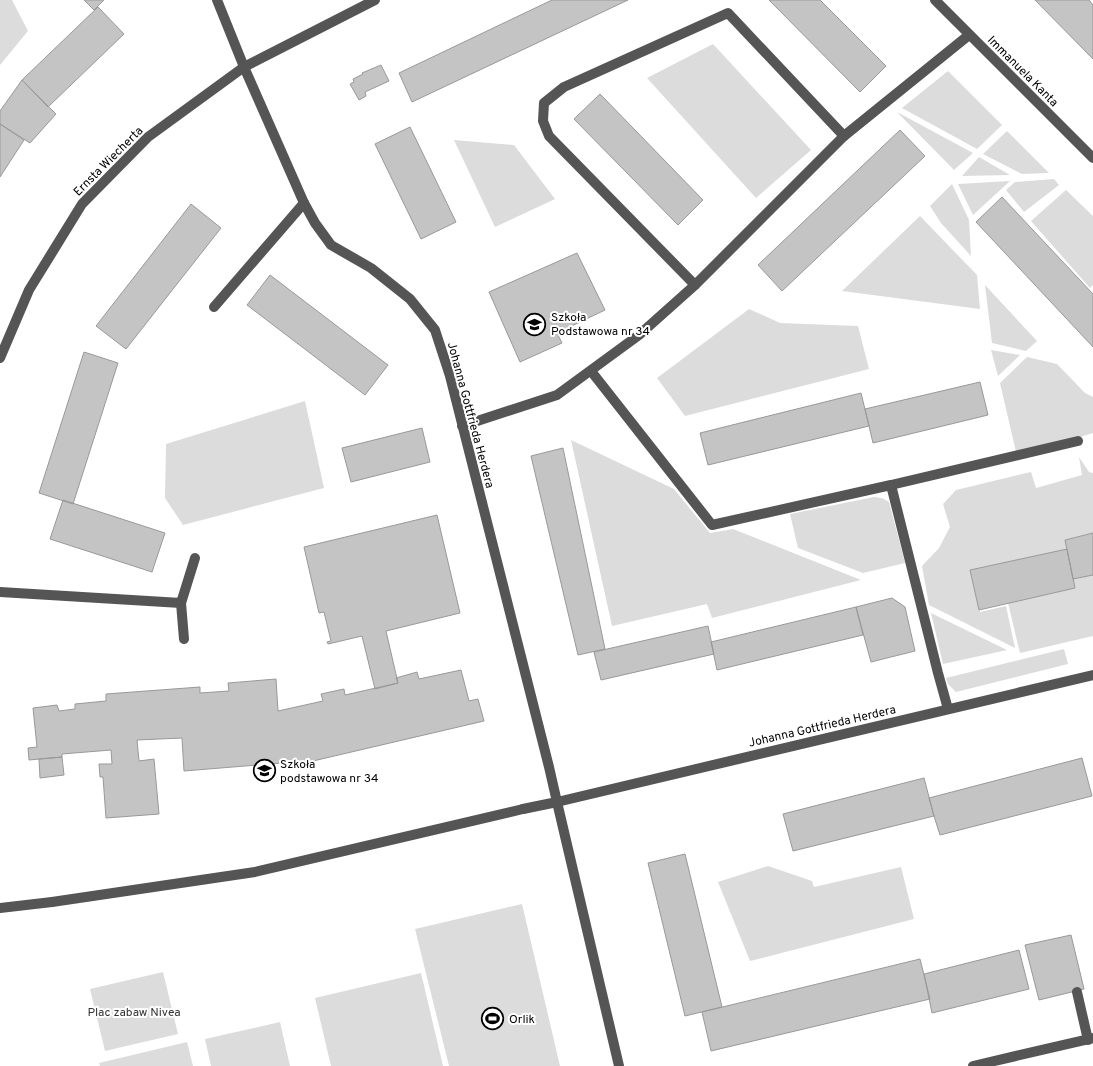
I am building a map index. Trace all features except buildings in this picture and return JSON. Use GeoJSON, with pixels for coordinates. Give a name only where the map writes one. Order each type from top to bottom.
{"type":"FeatureCollection","features":[{"type":"Feature","properties":{"kind":"street"},"geometry":{"type":"LineString","coordinates":[[217,0],[244,68]]}},
{"type":"Feature","properties":{"kind":"street","name":"Ernsta Wiecherta"},"geometry":{"type":"LineString","coordinates":[[0,358],[30,290],[82,204],[148,137],[244,68],[375,0]]}},
{"type":"Feature","properties":{"kind":"street","name":"Immanuela Kanta"},"geometry":{"type":"LineString","coordinates":[[935,0],[1093,158]]}},
{"type":"Feature","properties":{"kind":"street"},"geometry":{"type":"LineString","coordinates":[[695,285],[549,136],[543,121],[544,104],[564,87],[728,14],[844,136]]}},
{"type":"Feature","properties":{"kind":"street"},"geometry":{"type":"LineString","coordinates":[[462,426],[557,396],[639,334],[695,285],[844,136],[969,35]]}},
{"type":"Feature","properties":{"kind":"street","name":"Johanna Gottfrieda Herdera"},"geometry":{"type":"LineString","coordinates":[[244,68],[315,223],[331,244],[372,268],[410,299],[435,330],[450,376],[544,748],[619,1066]]}},
{"type":"Feature","properties":{"kind":"street"},"geometry":{"type":"LineString","coordinates":[[214,307],[304,202]]}},
{"type":"Feature","properties":{"kind":"street"},"geometry":{"type":"LineString","coordinates":[[591,371],[712,525],[1078,441]]}},
{"type":"Feature","properties":{"kind":"street"},"geometry":{"type":"LineString","coordinates":[[891,485],[935,664],[948,709]]}},
{"type":"Feature","properties":{"kind":"street"},"geometry":{"type":"LineString","coordinates":[[184,639],[181,603],[196,558]]}},
{"type":"Feature","properties":{"kind":"street"},"geometry":{"type":"LineString","coordinates":[[0,592],[181,603]]}},
{"type":"Feature","properties":{"kind":"street","name":"Johanna Gottfrieda Herdera"},"geometry":{"type":"LineString","coordinates":[[0,908],[255,872],[1093,675]]}},
{"type":"Feature","properties":{"kind":"street"},"geometry":{"type":"LineString","coordinates":[[973,1066],[1090,1039],[1077,992]]}},
{"type":"Feature","properties":{"kind":"green space"},"geometry":{"type":"Polygon","coordinates":[[[0,0],[12,0],[28,31],[0,65],[0,0]]]}},
{"type":"Feature","properties":{"kind":"green space"},"geometry":{"type":"Polygon","coordinates":[[[713,44],[811,150],[756,198],[647,78],[713,44]]]}},
{"type":"Feature","properties":{"kind":"green space"},"geometry":{"type":"Polygon","coordinates":[[[948,71],[1002,125],[977,149],[902,108],[948,71]]]}},
{"type":"Feature","properties":{"kind":"green space"},"geometry":{"type":"Polygon","coordinates":[[[897,112],[973,153],[954,170],[897,112]]]}},
{"type":"Feature","properties":{"kind":"green space"},"geometry":{"type":"Polygon","coordinates":[[[1007,131],[1049,173],[1022,174],[983,154],[1007,131]]]}},
{"type":"Feature","properties":{"kind":"green space"},"geometry":{"type":"Polygon","coordinates":[[[454,140],[514,145],[555,199],[495,227],[454,140]]]}},
{"type":"Feature","properties":{"kind":"green space"},"geometry":{"type":"Polygon","coordinates":[[[979,157],[1010,175],[962,176],[979,157]]]}},
{"type":"Feature","properties":{"kind":"green space"},"geometry":{"type":"Polygon","coordinates":[[[1054,179],[1059,185],[1024,212],[1006,190],[1015,182],[1054,179]]]}},
{"type":"Feature","properties":{"kind":"green space"},"geometry":{"type":"Polygon","coordinates":[[[1010,181],[973,215],[958,184],[1010,181]]]}},
{"type":"Feature","properties":{"kind":"green space"},"geometry":{"type":"Polygon","coordinates":[[[952,184],[969,220],[971,256],[941,223],[930,206],[952,184]]]}},
{"type":"Feature","properties":{"kind":"green space"},"geometry":{"type":"Polygon","coordinates":[[[1066,190],[1093,216],[1093,285],[1090,288],[1031,221],[1066,190]]]}},
{"type":"Feature","properties":{"kind":"green space"},"geometry":{"type":"Polygon","coordinates":[[[920,216],[977,275],[980,309],[842,291],[920,216]]]}},
{"type":"Feature","properties":{"kind":"green space"},"geometry":{"type":"Polygon","coordinates":[[[985,285],[1037,341],[1026,351],[992,343],[985,285]]]}},
{"type":"Feature","properties":{"kind":"green space"},"geometry":{"type":"Polygon","coordinates":[[[749,309],[780,323],[858,326],[869,369],[685,416],[657,378],[749,309]]]}},
{"type":"Feature","properties":{"kind":"green space"},"geometry":{"type":"Polygon","coordinates":[[[991,350],[1020,355],[998,376],[991,350]]]}},
{"type":"Feature","properties":{"kind":"green space"},"geometry":{"type":"Polygon","coordinates":[[[1027,357],[1057,364],[1085,393],[1093,397],[1093,433],[1016,452],[1000,383],[1027,357]]]}},
{"type":"Feature","properties":{"kind":"green space"},"geometry":{"type":"Polygon","coordinates":[[[305,401],[324,488],[183,525],[165,498],[166,444],[305,401]]]}},
{"type":"Feature","properties":{"kind":"green space"},"geometry":{"type":"Polygon","coordinates":[[[571,440],[674,489],[710,533],[733,529],[861,580],[712,618],[707,604],[612,626],[571,440]]]}},
{"type":"Feature","properties":{"kind":"green space"},"geometry":{"type":"Polygon","coordinates":[[[1079,457],[1089,472],[1093,473],[1093,533],[1065,540],[1067,549],[970,571],[980,612],[1006,606],[1015,648],[929,605],[922,566],[939,548],[950,527],[943,504],[956,490],[1031,472],[1036,488],[1082,475],[1079,457]]]}},
{"type":"Feature","properties":{"kind":"green space"},"geometry":{"type":"Polygon","coordinates":[[[874,497],[882,498],[889,502],[905,563],[863,573],[798,548],[790,514],[874,497]]]}},
{"type":"Feature","properties":{"kind":"green space"},"geometry":{"type":"Polygon","coordinates":[[[1093,575],[1093,636],[1020,653],[1008,603],[1075,588],[1073,579],[1093,575]]]}},
{"type":"Feature","properties":{"kind":"green space"},"geometry":{"type":"Polygon","coordinates":[[[931,613],[1007,650],[943,664],[931,613]]]}},
{"type":"Feature","properties":{"kind":"green space"},"geometry":{"type":"Polygon","coordinates":[[[1064,649],[1068,664],[956,692],[948,684],[946,678],[1064,649]]]}},
{"type":"Feature","properties":{"kind":"green space"},"geometry":{"type":"Polygon","coordinates":[[[768,866],[812,881],[814,887],[901,867],[914,919],[750,961],[718,882],[768,866]]]}},
{"type":"Feature","properties":{"kind":"green space","name":"Orlik"},"geometry":{"type":"Polygon","coordinates":[[[522,904],[560,1066],[449,1066],[415,929],[522,904]]]}},
{"type":"Feature","properties":{"kind":"green space","name":"Plac zabaw Nivea"},"geometry":{"type":"Polygon","coordinates":[[[163,972],[178,1034],[105,1051],[90,989],[163,972]]]}},
{"type":"Feature","properties":{"kind":"green space"},"geometry":{"type":"Polygon","coordinates":[[[421,973],[443,1066],[331,1066],[315,998],[421,973]]]}},
{"type":"Feature","properties":{"kind":"green space"},"geometry":{"type":"Polygon","coordinates":[[[280,1022],[290,1066],[211,1066],[205,1039],[280,1022]]]}},
{"type":"Feature","properties":{"kind":"green space"},"geometry":{"type":"Polygon","coordinates":[[[187,1042],[193,1066],[100,1066],[99,1063],[187,1042]]]}},
{"type":"Feature","properties":{"kind":"place","name":"Szkoła Podstawowa nr 34"},"geometry":{"type":"Point","coordinates":[535,324]}},
{"type":"Feature","properties":{"kind":"place","name":"Szkoła podstawowa nr 34"},"geometry":{"type":"Point","coordinates":[264,771]}},
{"type":"Feature","properties":{"kind":"place","name":"Orlik"},"geometry":{"type":"Point","coordinates":[493,1019]}}]}
